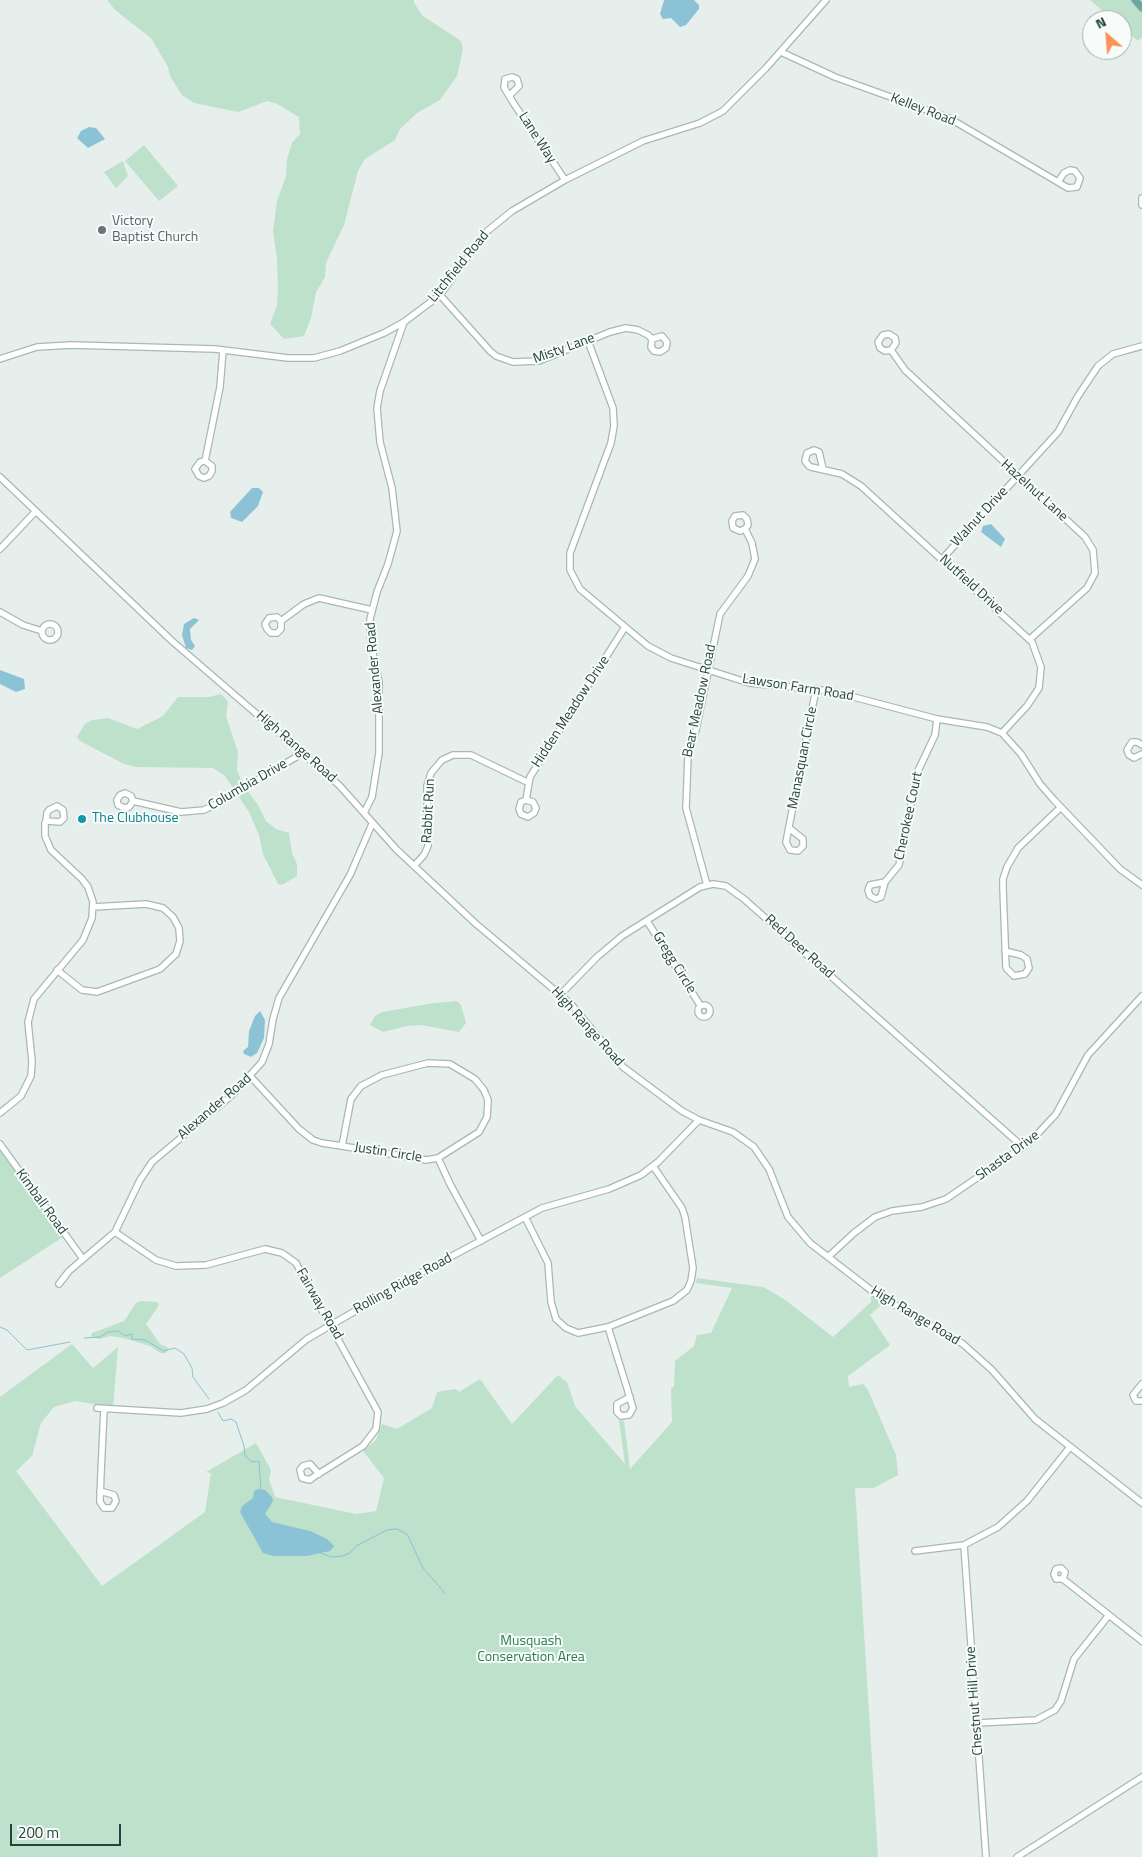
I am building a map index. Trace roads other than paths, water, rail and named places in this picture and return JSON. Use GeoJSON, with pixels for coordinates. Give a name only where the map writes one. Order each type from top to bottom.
{"type":"FeatureCollection","features":[{"type":"Feature","properties":{"kind":"main road"},"geometry":{"type":"LineString","coordinates":[[1135,0],[1142,8]]}},
{"type":"Feature","properties":{"kind":"street","name":"Litchfield Road"},"geometry":{"type":"LineString","coordinates":[[0,359],[28,349],[54,346],[223,350],[288,358],[314,358],[356,345],[404,322],[440,295],[492,227],[512,211],[564,180],[643,141],[716,116],[781,52],[826,0]]}},
{"type":"Feature","properties":{"kind":"street","name":"Kelley Road"},"geometry":{"type":"LineString","coordinates":[[781,52],[835,76],[949,118],[1058,182]]}},
{"type":"Feature","properties":{"kind":"street","name":"Lane Way"},"geometry":{"type":"LineString","coordinates":[[509,96],[564,180]]}},
{"type":"Feature","properties":{"kind":"street"},"geometry":{"type":"LineString","coordinates":[[1142,198],[1142,206]]}},
{"type":"Feature","properties":{"kind":"street","name":"Misty Lane"},"geometry":{"type":"LineString","coordinates":[[440,295],[490,351],[504,360],[520,363],[539,361],[626,328],[638,330],[652,339]]}},
{"type":"Feature","properties":{"kind":"street","name":"Alexander Road"},"geometry":{"type":"LineString","coordinates":[[364,813],[372,797],[379,753],[379,682],[370,633],[372,610],[398,531],[394,497],[380,442],[377,404],[404,322]]}},
{"type":"Feature","properties":{"kind":"street","name":"Lawson Farm Road"},"geometry":{"type":"LineString","coordinates":[[588,341],[613,408],[614,430],[571,549],[570,566],[577,586],[659,653],[708,670],[749,683],[816,689],[844,694],[937,719],[987,726],[1002,733],[1021,754],[1040,784],[1061,807],[1120,869],[1142,886]]}},
{"type":"Feature","properties":{"kind":"street","name":"Walnut Drive"},"geometry":{"type":"LineString","coordinates":[[943,558],[1058,432],[1078,396],[1104,360],[1121,350],[1142,346]]}},
{"type":"Feature","properties":{"kind":"street"},"geometry":{"type":"LineString","coordinates":[[205,461],[220,387],[223,350]]}},
{"type":"Feature","properties":{"kind":"street","name":"Hazelnut Lane"},"geometry":{"type":"LineString","coordinates":[[891,350],[905,370],[956,415],[1018,476],[1085,537],[1093,550],[1096,565],[1095,573],[1087,588],[1030,639]]}},
{"type":"Feature","properties":{"kind":"street","name":"Nutfield Drive"},"geometry":{"type":"LineString","coordinates":[[823,469],[850,478],[943,558],[1030,639],[1040,659],[1042,680],[1035,696],[1002,733]]}},
{"type":"Feature","properties":{"kind":"street","name":"High Range Road"},"geometry":{"type":"LineString","coordinates":[[0,477],[172,641],[339,785],[372,824],[475,923],[560,994],[582,1017],[623,1068],[675,1106],[699,1120],[725,1128],[754,1147],[769,1169],[781,1201],[793,1224],[810,1244],[883,1299],[963,1344],[992,1370],[1035,1418],[1142,1503]]}},
{"type":"Feature","properties":{"kind":"street"},"geometry":{"type":"LineString","coordinates":[[0,549],[36,511]]}},
{"type":"Feature","properties":{"kind":"street","name":"Bear Meadow Road"},"geometry":{"type":"LineString","coordinates":[[707,885],[686,804],[688,750],[696,730],[720,614],[748,576],[755,559],[752,543],[745,529]]}},
{"type":"Feature","properties":{"kind":"street"},"geometry":{"type":"LineString","coordinates":[[281,621],[304,604],[319,598],[332,599],[372,610]]}},
{"type":"Feature","properties":{"kind":"street"},"geometry":{"type":"LineString","coordinates":[[0,612],[23,625],[42,631]]}},
{"type":"Feature","properties":{"kind":"street","name":"Hidden Meadow Drive"},"geometry":{"type":"LineString","coordinates":[[526,800],[528,782],[625,627]]}},
{"type":"Feature","properties":{"kind":"street","name":"Manasquan Circle"},"geometry":{"type":"LineString","coordinates":[[789,828],[816,689]]}},
{"type":"Feature","properties":{"kind":"street","name":"Cherokee Court"},"geometry":{"type":"LineString","coordinates":[[885,882],[894,873],[900,860],[917,773],[933,739],[937,719]]}},
{"type":"Feature","properties":{"kind":"street"},"geometry":{"type":"LineString","coordinates":[[1142,745],[1134,741],[1127,748],[1128,754],[1132,757],[1137,758],[1142,754]]}},
{"type":"Feature","properties":{"kind":"street","name":"Columbia Drive"},"geometry":{"type":"LineString","coordinates":[[132,801],[175,811],[193,812],[210,808],[303,753]]}},
{"type":"Feature","properties":{"kind":"street","name":"Rabbit Run"},"geometry":{"type":"LineString","coordinates":[[414,866],[424,856],[428,846],[430,835],[427,786],[431,773],[442,760],[453,754],[471,755],[528,782]]}},
{"type":"Feature","properties":{"kind":"street"},"geometry":{"type":"LineString","coordinates":[[1006,951],[1021,955],[1027,959],[1029,968],[1025,974],[1016,977],[1008,972],[1006,951],[1003,888],[1007,867],[1018,848],[1061,807]]}},
{"type":"Feature","properties":{"kind":"street"},"geometry":{"type":"LineString","coordinates":[[0,1113],[21,1096],[28,1084],[32,1067],[28,1022],[30,1009],[36,994],[87,933],[93,907],[85,883],[49,846],[44,833],[46,821]]}},
{"type":"Feature","properties":{"kind":"street","name":"Alexander Road"},"geometry":{"type":"LineString","coordinates":[[59,1284],[69,1271],[115,1232],[149,1165],[251,1077],[267,1052],[279,998],[350,875],[372,824]]}},
{"type":"Feature","properties":{"kind":"street"},"geometry":{"type":"LineString","coordinates":[[560,994],[606,948],[707,885]]}},
{"type":"Feature","properties":{"kind":"street","name":"Red Deer Road"},"geometry":{"type":"LineString","coordinates":[[707,885],[726,886],[744,898],[1023,1147]]}},
{"type":"Feature","properties":{"kind":"street"},"geometry":{"type":"LineString","coordinates":[[57,970],[82,990],[97,992],[160,969],[168,964],[176,954],[180,942],[179,928],[173,917],[163,908],[146,904],[93,907]]}},
{"type":"Feature","properties":{"kind":"street","name":"Gregg Circle"},"geometry":{"type":"LineString","coordinates":[[647,921],[700,1005]]}},
{"type":"Feature","properties":{"kind":"street","name":"Shasta Drive"},"geometry":{"type":"LineString","coordinates":[[828,1257],[875,1217],[892,1211],[922,1207],[946,1200],[1023,1147],[1050,1122],[1088,1055],[1141,1000]]}},
{"type":"Feature","properties":{"kind":"street","name":"Justin Circle"},"geometry":{"type":"LineString","coordinates":[[251,1077],[306,1135],[317,1141],[342,1146],[426,1160],[438,1158],[479,1132],[486,1122],[489,1109],[485,1092],[475,1079],[458,1067],[442,1062],[421,1064],[382,1075],[361,1086],[349,1106],[342,1146]]}},
{"type":"Feature","properties":{"kind":"street","name":"Rolling Ridge Road"},"geometry":{"type":"LineString","coordinates":[[100,1491],[101,1409],[181,1413],[215,1406],[238,1396],[295,1348],[331,1325],[481,1241],[542,1208],[617,1186],[654,1166],[699,1120]]}},
{"type":"Feature","properties":{"kind":"street","name":"Kimball Road"},"geometry":{"type":"LineString","coordinates":[[0,1144],[83,1259]]}},
{"type":"Feature","properties":{"kind":"street"},"geometry":{"type":"LineString","coordinates":[[438,1158],[481,1241]]}},
{"type":"Feature","properties":{"kind":"street"},"geometry":{"type":"LineString","coordinates":[[525,1217],[548,1263],[551,1302],[556,1319],[566,1328],[578,1333],[608,1327],[673,1301],[687,1290],[691,1281],[693,1268],[685,1217],[680,1205],[654,1166]]}},
{"type":"Feature","properties":{"kind":"street","name":"Fairway Road"},"geometry":{"type":"LineString","coordinates":[[115,1232],[156,1260],[176,1266],[203,1266],[256,1250],[278,1252],[298,1267],[375,1403],[378,1420],[376,1429],[369,1440],[319,1474]]}},
{"type":"Feature","properties":{"kind":"street"},"geometry":{"type":"LineString","coordinates":[[608,1327],[630,1398]]}},
{"type":"Feature","properties":{"kind":"street"},"geometry":{"type":"LineString","coordinates":[[1142,1384],[1133,1395],[1136,1401],[1142,1402]]}},
{"type":"Feature","properties":{"kind":"street"},"geometry":{"type":"LineString","coordinates":[[915,1550],[964,1545],[991,1532],[1015,1514],[1070,1446]]}},
{"type":"Feature","properties":{"kind":"street","name":"Chestnut Hill Drive"},"geometry":{"type":"LineString","coordinates":[[964,1545],[986,1857]]}},
{"type":"Feature","properties":{"kind":"street"},"geometry":{"type":"LineString","coordinates":[[1063,1580],[1142,1641]]}},
{"type":"Feature","properties":{"kind":"street"},"geometry":{"type":"LineString","coordinates":[[977,1723],[1034,1720],[1054,1711],[1061,1701],[1077,1654],[1108,1615]]}},
{"type":"Feature","properties":{"kind":"street"},"geometry":{"type":"LineString","coordinates":[[1017,1857],[1142,1777]]}},
{"type":"Feature","properties":{"kind":"water"},"geometry":{"type":"Polygon","coordinates":[[[664,0],[694,0],[699,5],[699,9],[686,25],[680,27],[671,18],[663,19],[660,14],[664,0]]]}},
{"type":"Feature","properties":{"kind":"water"},"geometry":{"type":"Polygon","coordinates":[[[89,127],[96,128],[105,139],[88,148],[77,138],[81,131],[89,127]]]}},
{"type":"Feature","properties":{"kind":"water"},"geometry":{"type":"Polygon","coordinates":[[[252,488],[259,488],[263,492],[258,506],[242,522],[231,518],[230,512],[252,488]]]}},
{"type":"Feature","properties":{"kind":"water"},"geometry":{"type":"Polygon","coordinates":[[[991,524],[1005,539],[1001,547],[981,532],[983,526],[991,524]]]}},
{"type":"Feature","properties":{"kind":"water"},"geometry":{"type":"Polygon","coordinates":[[[194,618],[199,620],[190,629],[191,640],[195,646],[192,650],[186,648],[182,635],[184,624],[194,618]]]}},
{"type":"Feature","properties":{"kind":"water"},"geometry":{"type":"Polygon","coordinates":[[[0,670],[24,679],[25,689],[16,692],[0,684],[0,670]]]}},
{"type":"Feature","properties":{"kind":"water"},"geometry":{"type":"Polygon","coordinates":[[[260,1011],[265,1020],[264,1038],[257,1053],[251,1057],[244,1054],[243,1051],[248,1047],[249,1031],[255,1016],[260,1011]]]}},
{"type":"Feature","properties":{"kind":"water"},"geometry":{"type":"Polygon","coordinates":[[[258,1489],[265,1490],[272,1497],[273,1501],[265,1514],[272,1522],[310,1531],[327,1539],[334,1546],[330,1551],[307,1556],[273,1556],[263,1553],[240,1512],[242,1506],[253,1498],[254,1491],[258,1489]]]}},
{"type":"Feature","properties":{"kind":"waterway"},"geometry":{"type":"LineString","coordinates":[[0,1327],[7,1330],[27,1350],[70,1342]]}},
{"type":"Feature","properties":{"kind":"waterway"},"geometry":{"type":"LineString","coordinates":[[84,1338],[100,1337],[108,1332],[118,1331],[125,1336],[132,1334],[132,1339],[145,1340],[164,1351],[175,1348],[184,1354],[192,1368],[193,1377],[209,1399]]}},
{"type":"Feature","properties":{"kind":"waterway"},"geometry":{"type":"LineString","coordinates":[[218,1412],[223,1421],[231,1419],[236,1422],[244,1446],[245,1456],[252,1462],[259,1461],[261,1489]]}},
{"type":"Feature","properties":{"kind":"waterway"},"geometry":{"type":"LineString","coordinates":[[317,1552],[332,1557],[343,1556],[350,1553],[356,1546],[387,1530],[397,1529],[407,1534],[423,1568],[445,1593]]}},
{"type":"Feature","properties":{"kind":"place","name":"Victory Baptist Church"},"geometry":{"type":"Point","coordinates":[102,230]}},
{"type":"Feature","properties":{"kind":"place","name":"The Clubhouse"},"geometry":{"type":"Point","coordinates":[82,819]}},
{"type":"Feature","properties":{"kind":"park label","name":"Musquash Conservation Area"},"geometry":{"type":"Point","coordinates":[531,1650]}}]}
